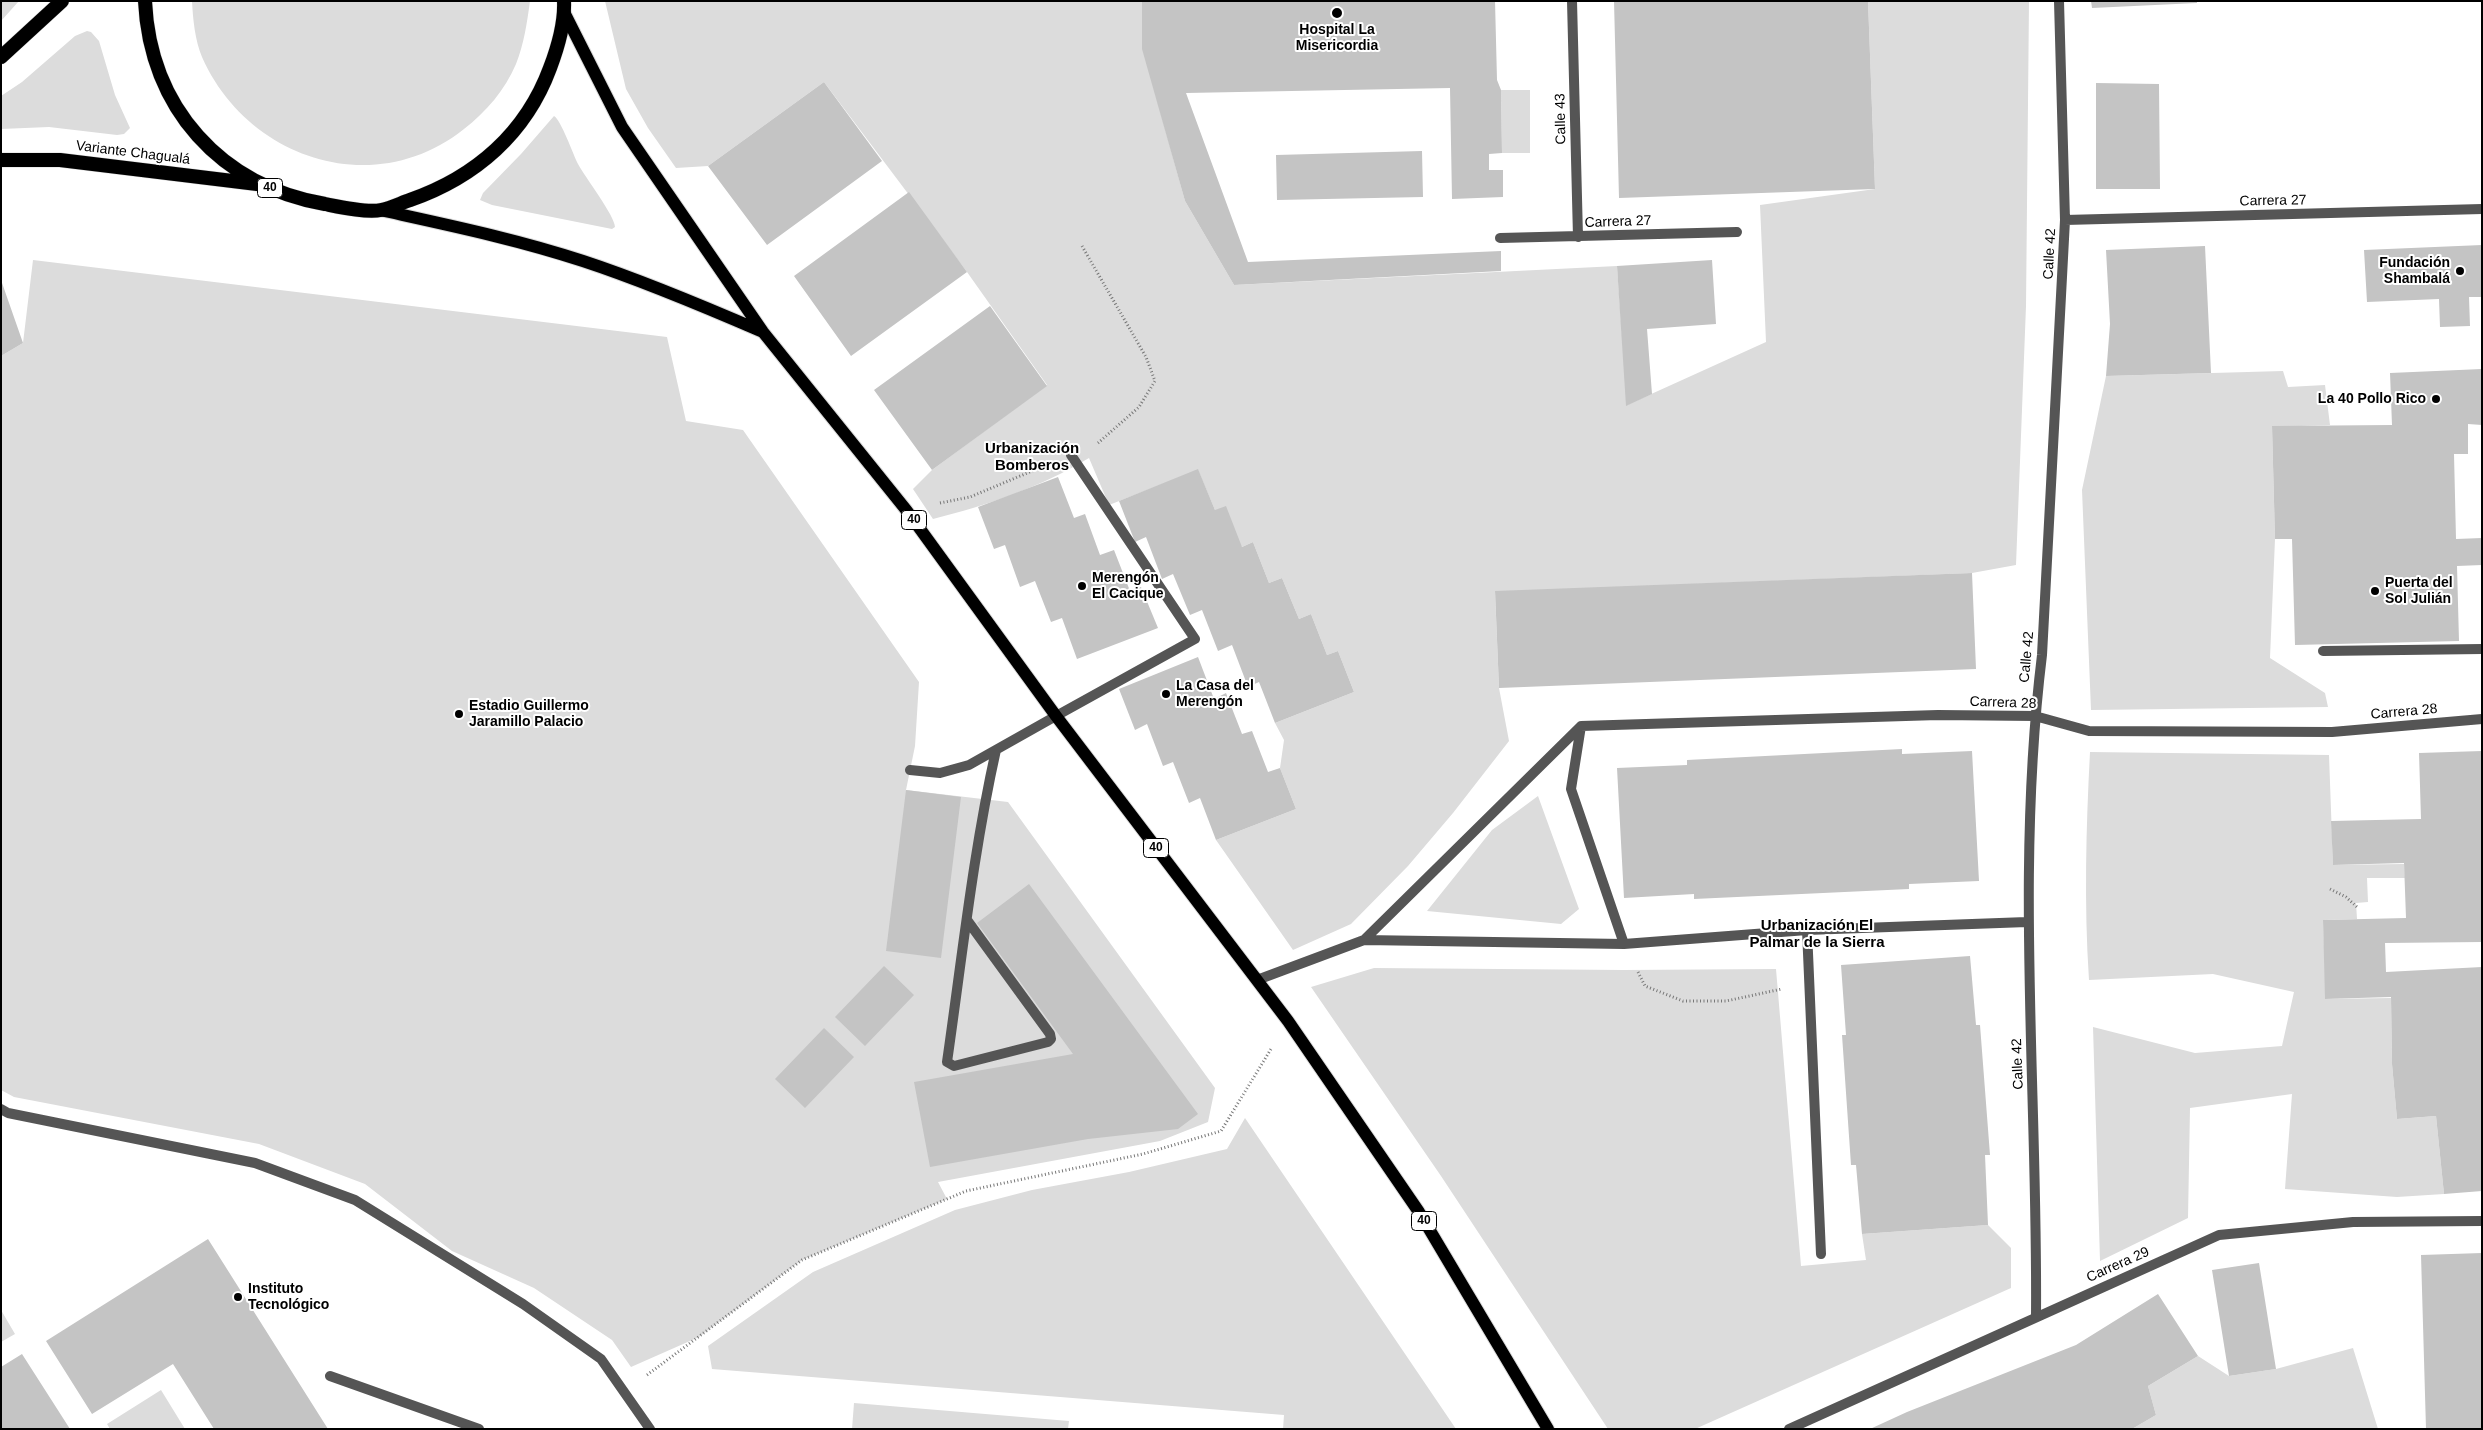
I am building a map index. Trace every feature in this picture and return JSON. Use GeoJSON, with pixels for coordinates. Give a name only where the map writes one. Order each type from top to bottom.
{"type":"FeatureCollection","features":[{"type":"Feature","properties":{"kind":"highway"},"geometry":{"type":"LineString","coordinates":[[1,57],[62,1]]}},
{"type":"Feature","properties":{"kind":"highway","name":"40"},"geometry":{"type":"LineString","coordinates":[[145,1],[146,23],[155,63],[172,101],[196,134],[226,163],[260,185],[298,199],[339,207],[380,210],[458,180],[491,156],[519,126],[542,91],[556,52],[564,6]]}},
{"type":"Feature","properties":{"kind":"highway","name":"Variante Chagualá"},"geometry":{"type":"LineString","coordinates":[[1,160],[60,160],[260,185]]}},
{"type":"Feature","properties":{"kind":"main road","name":"40"},"geometry":{"type":"LineString","coordinates":[[564,6],[622,127],[763,332],[907,511],[1056,716],[1288,1021],[1419,1212],[1548,1429]]}},
{"type":"Feature","properties":{"kind":"main road","name":"40"},"geometry":{"type":"LineString","coordinates":[[380,210],[481,232],[582,260],[680,295],[763,332]]}},
{"type":"Feature","properties":{"kind":"street","name":"Calle 43"},"geometry":{"type":"LineString","coordinates":[[1572,1],[1578,236]]}},
{"type":"Feature","properties":{"kind":"street","name":"Calle 42"},"geometry":{"type":"LineString","coordinates":[[2036,1316],[2037,1218],[2028,922],[2035,716],[2042,654],[2065,220],[2059,1]]}},
{"type":"Feature","properties":{"kind":"street","name":"Carrera 27"},"geometry":{"type":"LineString","coordinates":[[2065,220],[2482,209]]}},
{"type":"Feature","properties":{"kind":"street","name":"Carrera 27"},"geometry":{"type":"LineString","coordinates":[[1500,238],[1737,232]]}},
{"type":"Feature","properties":{"kind":"street"},"geometry":{"type":"LineString","coordinates":[[910,770],[940,773],[970,765],[1195,639],[1071,455]]}},
{"type":"Feature","properties":{"kind":"street"},"geometry":{"type":"LineString","coordinates":[[2323,651],[2482,648]]}},
{"type":"Feature","properties":{"kind":"street","name":"Carrera 28"},"geometry":{"type":"LineString","coordinates":[[1581,726],[1938,715],[2035,716],[2089,731],[2332,732],[2482,719]]}},
{"type":"Feature","properties":{"kind":"street"},"geometry":{"type":"LineString","coordinates":[[1364,940],[1581,726]]}},
{"type":"Feature","properties":{"kind":"street"},"geometry":{"type":"LineString","coordinates":[[1581,726],[1571,789],[1624,944]]}},
{"type":"Feature","properties":{"kind":"street"},"geometry":{"type":"LineString","coordinates":[[967,920],[1050,1034],[1051,1039],[1048,1042],[954,1066],[948,1062],[967,920],[985,799],[996,750]]}},
{"type":"Feature","properties":{"kind":"street"},"geometry":{"type":"LineString","coordinates":[[1257,980],[1364,940],[1624,944],[1807,930],[2028,922]]}},
{"type":"Feature","properties":{"kind":"street"},"geometry":{"type":"LineString","coordinates":[[1807,930],[1821,1254]]}},
{"type":"Feature","properties":{"kind":"street"},"geometry":{"type":"LineString","coordinates":[[1,1109],[8,1113],[36,1119],[256,1163],[355,1200],[531,1310],[601,1359],[650,1429]]}},
{"type":"Feature","properties":{"kind":"street","name":"Carrera 29"},"geometry":{"type":"LineString","coordinates":[[1789,1429],[2219,1235],[2353,1222],[2482,1221]]}},
{"type":"Feature","properties":{"kind":"street"},"geometry":{"type":"LineString","coordinates":[[330,1376],[479,1429]]}},
{"type":"Feature","properties":{"kind":"path"},"geometry":{"type":"LineString","coordinates":[[907,511],[970,496],[1071,455],[1097,443],[1139,407],[1155,381],[1146,357],[1082,246]]}},
{"type":"Feature","properties":{"kind":"path"},"geometry":{"type":"LineString","coordinates":[[2330,889],[2346,897],[2357,907]]}},
{"type":"Feature","properties":{"kind":"path"},"geometry":{"type":"LineString","coordinates":[[1624,944],[1645,986],[1683,1000],[1726,1001],[1809,984]]}},
{"type":"Feature","properties":{"kind":"path"},"geometry":{"type":"LineString","coordinates":[[624,1391],[802,1260],[966,1192],[1143,1154],[1221,1131],[1288,1021]]}},
{"type":"Feature","properties":{"kind":"shaded area"},"geometry":{"type":"Polygon","coordinates":[[[1,1],[19,1],[1,21],[1,1]]]}},
{"type":"Feature","properties":{"kind":"shaded area"},"geometry":{"type":"Polygon","coordinates":[[[192,1],[530,1],[523,41],[512,74],[501,92],[480,115],[464,129],[429,151],[391,162],[353,165],[316,158],[281,144],[249,121],[222,92],[202,57],[195,30],[192,1]]]}},
{"type":"Feature","properties":{"kind":"shaded area"},"geometry":{"type":"Polygon","coordinates":[[[605,1],[1142,1],[1143,49],[1185,201],[1234,285],[1617,266],[1627,405],[1766,342],[1760,205],[1875,189],[1868,1],[2029,1],[2026,306],[2016,565],[1972,573],[1495,592],[1499,688],[1509,741],[1453,813],[1408,866],[1351,924],[1293,950],[1216,840],[1296,809],[1280,768],[1284,740],[1275,723],[1354,692],[1338,651],[1327,655],[1311,614],[1299,619],[1282,578],[1269,583],[1253,542],[1242,547],[1215,510],[1198,470],[1109,505],[1089,458],[1052,478],[1014,494],[974,508],[933,519],[913,489],[932,470],[1047,385],[967,272],[824,82],[708,166],[676,168],[648,128],[626,89],[605,1]]]}},
{"type":"Feature","properties":{"kind":"shaded area"},"geometry":{"type":"Polygon","coordinates":[[[87,31],[91,32],[99,41],[115,95],[130,128],[124,134],[117,135],[49,127],[1,129],[1,96],[22,82],[75,36],[87,31]]]}},
{"type":"Feature","properties":{"kind":"shaded area"},"geometry":{"type":"Polygon","coordinates":[[[1501,90],[1530,90],[1530,153],[1502,153],[1501,90]]]}},
{"type":"Feature","properties":{"kind":"shaded area"},"geometry":{"type":"Polygon","coordinates":[[[554,116],[563,130],[578,164],[610,214],[615,227],[612,229],[492,205],[480,200],[483,193],[554,116]]]}},
{"type":"Feature","properties":{"kind":"shaded area","name":"Estadio Guillermo Jaramillo Palacio"},"geometry":{"type":"Polygon","coordinates":[[[33,260],[667,337],[686,421],[743,430],[919,682],[915,746],[906,790],[1008,802],[1215,1088],[1208,1122],[1160,1141],[938,1182],[947,1199],[802,1260],[699,1337],[631,1367],[612,1340],[534,1288],[452,1251],[365,1184],[259,1144],[14,1097],[1,1090],[1,356],[23,343],[33,260]]]}},
{"type":"Feature","properties":{"kind":"shaded area"},"geometry":{"type":"Polygon","coordinates":[[[2283,371],[2288,387],[2325,385],[2330,425],[2272,427],[2275,539],[2270,658],[2325,693],[2328,707],[2091,710],[2082,490],[2106,376],[2283,371]]]}},
{"type":"Feature","properties":{"kind":"shaded area"},"geometry":{"type":"Polygon","coordinates":[[[2090,752],[2329,755],[2333,865],[2404,864],[2405,878],[2367,878],[2368,902],[2356,903],[2357,919],[2323,920],[2326,999],[2391,998],[2392,1064],[2397,1119],[2436,1116],[2444,1194],[2397,1197],[2285,1189],[2292,1094],[2190,1108],[2188,1218],[2100,1261],[2093,1027],[2195,1053],[2282,1046],[2294,992],[2213,974],[2089,980],[2086,866],[2090,752]]]}},
{"type":"Feature","properties":{"kind":"shaded area"},"geometry":{"type":"Polygon","coordinates":[[[1538,796],[1579,909],[1561,924],[1427,911],[1492,830],[1538,796]]]}},
{"type":"Feature","properties":{"kind":"shaded area"},"geometry":{"type":"Polygon","coordinates":[[[1374,968],[1776,969],[1801,1266],[1866,1260],[1862,1234],[1988,1225],[2011,1248],[2011,1288],[1695,1429],[1608,1429],[1441,1176],[1311,987],[1374,968]]]}},
{"type":"Feature","properties":{"kind":"shaded area"},"geometry":{"type":"Polygon","coordinates":[[[1245,1118],[1456,1429],[1283,1429],[1284,1415],[712,1369],[708,1346],[813,1272],[955,1210],[1032,1190],[1129,1172],[1227,1149],[1245,1118]]]}},
{"type":"Feature","properties":{"kind":"shaded area"},"geometry":{"type":"Polygon","coordinates":[[[1,1310],[15,1334],[1,1342],[1,1310]]]}},
{"type":"Feature","properties":{"kind":"shaded area"},"geometry":{"type":"Polygon","coordinates":[[[2353,1348],[2378,1429],[2132,1429],[2156,1415],[2148,1386],[2198,1356],[2229,1376],[2276,1369],[2353,1348]]]}},
{"type":"Feature","properties":{"kind":"shaded area"},"geometry":{"type":"Polygon","coordinates":[[[161,1390],[185,1429],[110,1429],[107,1424],[161,1390]]]}},
{"type":"Feature","properties":{"kind":"shaded area"},"geometry":{"type":"Polygon","coordinates":[[[854,1403],[1069,1421],[1068,1429],[852,1429],[854,1403]]]}},
{"type":"Feature","properties":{"kind":"building"},"geometry":{"type":"Polygon","coordinates":[[[1142,1],[1495,1],[1497,80],[1501,90],[1502,153],[1489,154],[1489,170],[1503,170],[1503,197],[1452,199],[1450,88],[1186,93],[1248,262],[1501,251],[1501,271],[1234,285],[1185,201],[1142,49],[1142,1]]]}},
{"type":"Feature","properties":{"kind":"building"},"geometry":{"type":"Polygon","coordinates":[[[1614,1],[1868,1],[1875,189],[1619,198],[1614,1]]]}},
{"type":"Feature","properties":{"kind":"building"},"geometry":{"type":"Polygon","coordinates":[[[2091,1],[2197,1],[2197,3],[2092,8],[2091,1]]]}},
{"type":"Feature","properties":{"kind":"building"},"geometry":{"type":"Polygon","coordinates":[[[824,82],[882,161],[767,245],[708,166],[824,82]]]}},
{"type":"Feature","properties":{"kind":"building"},"geometry":{"type":"Polygon","coordinates":[[[2096,83],[2159,84],[2160,189],[2096,189],[2096,83]]]}},
{"type":"Feature","properties":{"kind":"building"},"geometry":{"type":"Polygon","coordinates":[[[1422,151],[1423,197],[1277,200],[1276,155],[1422,151]]]}},
{"type":"Feature","properties":{"kind":"building"},"geometry":{"type":"Polygon","coordinates":[[[909,192],[967,272],[851,356],[794,276],[909,192]]]}},
{"type":"Feature","properties":{"kind":"building"},"geometry":{"type":"Polygon","coordinates":[[[2482,245],[2482,297],[2469,297],[2470,326],[2440,327],[2439,299],[2367,302],[2364,250],[2482,245]]]}},
{"type":"Feature","properties":{"kind":"building"},"geometry":{"type":"Polygon","coordinates":[[[2205,246],[2211,373],[2106,376],[2110,324],[2106,250],[2205,246]]]}},
{"type":"Feature","properties":{"kind":"building"},"geometry":{"type":"Polygon","coordinates":[[[1712,260],[1716,324],[1647,329],[1652,394],[1626,406],[1617,266],[1712,260]]]}},
{"type":"Feature","properties":{"kind":"building"},"geometry":{"type":"Polygon","coordinates":[[[1,280],[23,343],[1,356],[1,280]]]}},
{"type":"Feature","properties":{"kind":"building"},"geometry":{"type":"Polygon","coordinates":[[[990,306],[1047,386],[932,470],[874,390],[990,306]]]}},
{"type":"Feature","properties":{"kind":"building"},"geometry":{"type":"Polygon","coordinates":[[[2482,369],[2482,425],[2468,424],[2468,454],[2454,454],[2456,539],[2482,538],[2482,565],[2457,566],[2459,641],[2295,645],[2292,539],[2275,539],[2272,426],[2392,425],[2390,373],[2482,369]]]}},
{"type":"Feature","properties":{"kind":"building"},"geometry":{"type":"Polygon","coordinates":[[[1198,469],[1215,510],[1226,506],[1242,547],[1253,542],[1269,583],[1282,578],[1299,619],[1311,614],[1327,655],[1338,651],[1354,692],[1275,723],[1259,682],[1248,687],[1232,645],[1218,651],[1202,610],[1190,615],[1173,574],[1162,579],[1146,537],[1135,542],[1119,501],[1198,469]]]}},
{"type":"Feature","properties":{"kind":"building"},"geometry":{"type":"Polygon","coordinates":[[[1058,477],[1074,518],[1085,514],[1100,555],[1114,550],[1130,591],[1141,587],[1158,628],[1077,659],[1062,618],[1051,622],[1035,581],[1020,587],[1005,545],[994,549],[978,507],[1058,477]]]}},
{"type":"Feature","properties":{"kind":"building"},"geometry":{"type":"Polygon","coordinates":[[[1972,573],[1976,669],[1499,688],[1495,591],[1972,573]]]}},
{"type":"Feature","properties":{"kind":"building"},"geometry":{"type":"Polygon","coordinates":[[[1198,657],[1214,699],[1226,693],[1242,734],[1252,731],[1268,772],[1280,768],[1296,809],[1216,840],[1200,798],[1189,803],[1173,762],[1163,766],[1147,724],[1135,730],[1119,689],[1198,657]]]}},
{"type":"Feature","properties":{"kind":"building"},"geometry":{"type":"Polygon","coordinates":[[[1902,749],[1902,754],[1972,751],[1979,881],[1909,884],[1909,889],[1694,899],[1694,894],[1624,898],[1617,768],[1687,765],[1687,760],[1902,749]]]}},
{"type":"Feature","properties":{"kind":"building"},"geometry":{"type":"Polygon","coordinates":[[[2482,751],[2482,942],[2385,943],[2386,972],[2482,967],[2482,1191],[2444,1194],[2436,1116],[2397,1119],[2392,1064],[2391,997],[2325,999],[2323,920],[2406,918],[2404,863],[2333,865],[2331,821],[2421,819],[2419,753],[2482,751]]]}},
{"type":"Feature","properties":{"kind":"building"},"geometry":{"type":"Polygon","coordinates":[[[906,790],[961,797],[941,958],[886,951],[906,790]]]}},
{"type":"Feature","properties":{"kind":"building"},"geometry":{"type":"Polygon","coordinates":[[[1029,884],[1198,1114],[1178,1129],[1088,1139],[930,1167],[914,1082],[1073,1054],[977,923],[1029,884]]]}},
{"type":"Feature","properties":{"kind":"building"},"geometry":{"type":"Polygon","coordinates":[[[1970,956],[1976,1025],[1980,1025],[1990,1155],[1985,1155],[1988,1225],[1862,1234],[1856,1165],[1851,1165],[1842,1035],[1846,1035],[1841,965],[1970,956]]]}},
{"type":"Feature","properties":{"kind":"building"},"geometry":{"type":"Polygon","coordinates":[[[884,966],[914,995],[865,1046],[835,1017],[884,966]]]}},
{"type":"Feature","properties":{"kind":"building"},"geometry":{"type":"Polygon","coordinates":[[[824,1028],[854,1057],[805,1108],[775,1079],[824,1028]]]}},
{"type":"Feature","properties":{"kind":"building"},"geometry":{"type":"Polygon","coordinates":[[[208,1239],[328,1429],[214,1429],[173,1364],[92,1414],[46,1341],[208,1239]]]}},
{"type":"Feature","properties":{"kind":"building"},"geometry":{"type":"Polygon","coordinates":[[[2482,1253],[2482,1429],[2426,1429],[2421,1255],[2482,1253]]]}},
{"type":"Feature","properties":{"kind":"building"},"geometry":{"type":"Polygon","coordinates":[[[2259,1263],[2276,1369],[2229,1376],[2212,1270],[2259,1263]]]}},
{"type":"Feature","properties":{"kind":"building"},"geometry":{"type":"Polygon","coordinates":[[[2158,1294],[2198,1356],[2148,1386],[2156,1415],[2132,1429],[1870,1429],[1907,1412],[2076,1345],[2158,1294]]]}},
{"type":"Feature","properties":{"kind":"building"},"geometry":{"type":"Polygon","coordinates":[[[22,1354],[70,1429],[1,1429],[1,1367],[22,1354]]]}},
{"type":"Feature","properties":{"kind":"place","name":"Hospital La Misericordia"},"geometry":{"type":"Point","coordinates":[1337,13]}},
{"type":"Feature","properties":{"kind":"place","name":"Fundación Shambalá"},"geometry":{"type":"Point","coordinates":[2460,271]}},
{"type":"Feature","properties":{"kind":"place","name":"La 40 Pollo Rico"},"geometry":{"type":"Point","coordinates":[2436,399]}},
{"type":"Feature","properties":{"kind":"place","name":"Merengón El Cacique"},"geometry":{"type":"Point","coordinates":[1082,586]}},
{"type":"Feature","properties":{"kind":"place","name":"Puerta del Sol Julián"},"geometry":{"type":"Point","coordinates":[2375,591]}},
{"type":"Feature","properties":{"kind":"place","name":"La Casa del Merengón"},"geometry":{"type":"Point","coordinates":[1166,694]}},
{"type":"Feature","properties":{"kind":"place","name":"Estadio Guillermo Jaramillo Palacio"},"geometry":{"type":"Point","coordinates":[459,714]}},
{"type":"Feature","properties":{"kind":"place","name":"Instituto Tecnológico"},"geometry":{"type":"Point","coordinates":[238,1297]}},
{"type":"Feature","properties":{"kind":"district","name":"Urbanización Bomberos"},"geometry":{"type":"Point","coordinates":[1032,458]}},
{"type":"Feature","properties":{"kind":"district","name":"Urbanización El Palmar de la Sierra"},"geometry":{"type":"Point","coordinates":[1817,934]}}]}
